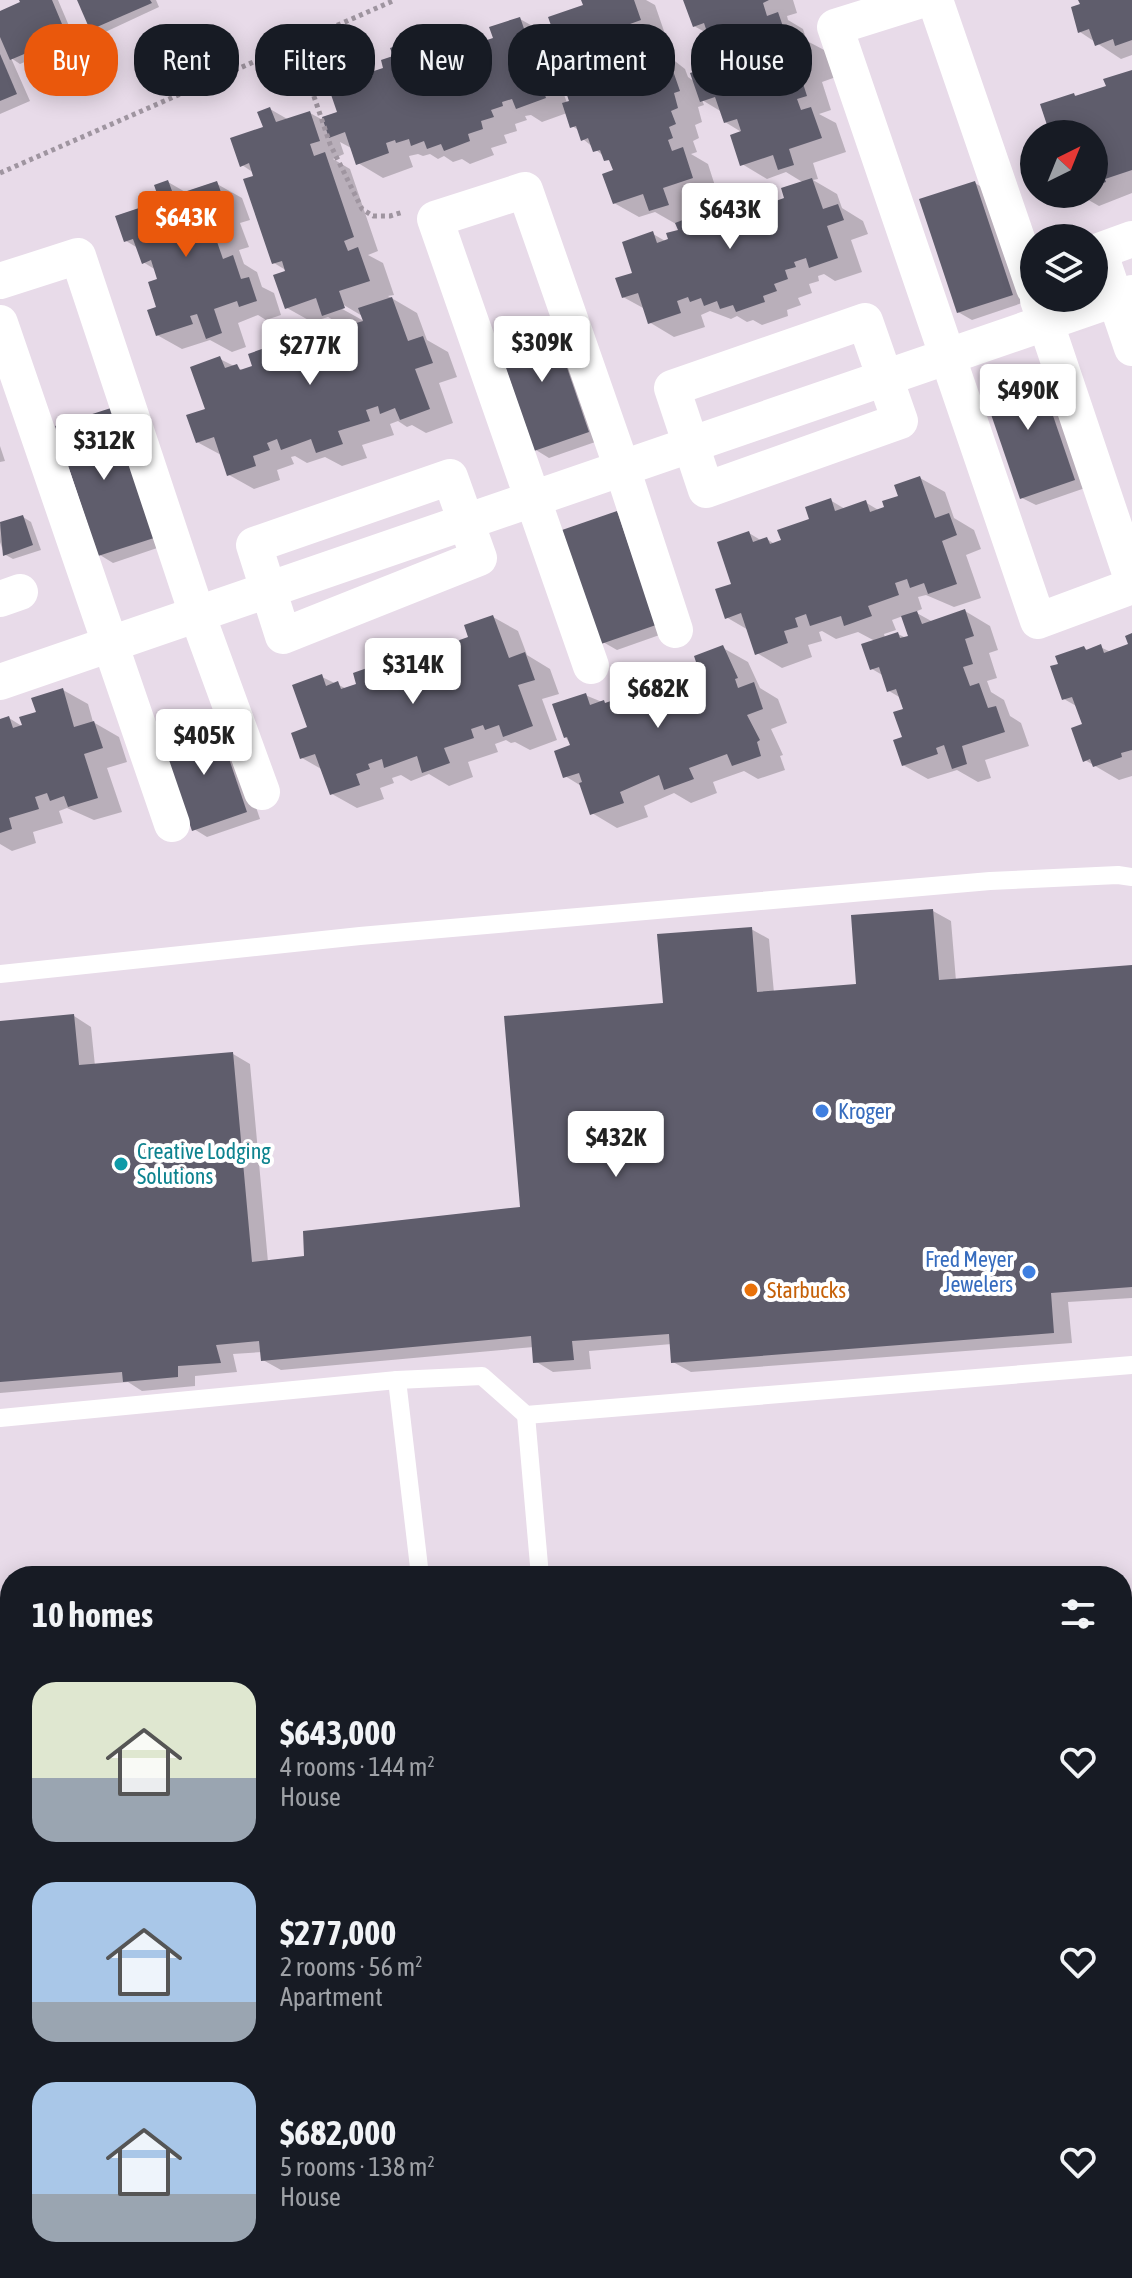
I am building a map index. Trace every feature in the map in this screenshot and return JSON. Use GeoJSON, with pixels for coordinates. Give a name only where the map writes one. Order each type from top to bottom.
{"type":"FeatureCollection","features":[{"type":"Feature","properties":{"kind":"street"},"geometry":{"type":"LineString","coordinates":[[921,0],[835,27],[1038,621],[1132,586]]}},
{"type":"Feature","properties":{"kind":"street"},"geometry":{"type":"LineString","coordinates":[[935,0],[1020,247]]}},
{"type":"Feature","properties":{"kind":"street"},"geometry":{"type":"LineString","coordinates":[[591,666],[435,219],[525,190],[675,630]]}},
{"type":"Feature","properties":{"kind":"street"},"geometry":{"type":"LineString","coordinates":[[1132,239],[1099,251],[1124,296],[1132,348]]}},
{"type":"Feature","properties":{"kind":"street"},"geometry":{"type":"LineString","coordinates":[[0,281],[78,256],[197,614],[262,792]]}},
{"type":"Feature","properties":{"kind":"street"},"geometry":{"type":"LineString","coordinates":[[884,377],[948,355],[1038,312]]}},
{"type":"Feature","properties":{"kind":"street"},"geometry":{"type":"LineString","coordinates":[[1043,312],[1132,579]]}},
{"type":"Feature","properties":{"kind":"street"},"geometry":{"type":"LineString","coordinates":[[865,321],[900,421],[706,490],[691,445],[672,388],[865,321]]}},
{"type":"Feature","properties":{"kind":"street"},"geometry":{"type":"LineString","coordinates":[[0,323],[172,824]]}},
{"type":"Feature","properties":{"kind":"street"},"geometry":{"type":"LineString","coordinates":[[0,682],[691,445]]}},
{"type":"Feature","properties":{"kind":"street"},"geometry":{"type":"LineString","coordinates":[[450,477],[467,521],[479,558],[283,636],[254,545],[450,477]]}},
{"type":"Feature","properties":{"kind":"lane"},"geometry":{"type":"LineString","coordinates":[[0,974],[360,936],[990,881],[1132,877]]}},
{"type":"Feature","properties":{"kind":"lane"},"geometry":{"type":"LineString","coordinates":[[526,1415],[1132,1365]]}},
{"type":"Feature","properties":{"kind":"lane"},"geometry":{"type":"LineString","coordinates":[[0,1418],[397,1380],[482,1376],[526,1415],[539,1566]]}},
{"type":"Feature","properties":{"kind":"lane"},"geometry":{"type":"LineString","coordinates":[[397,1380],[419,1566]]}},
{"type":"Feature","properties":{"kind":"path"},"geometry":{"type":"LineString","coordinates":[[340,24],[395,0]]}},
{"type":"Feature","properties":{"kind":"path"},"geometry":{"type":"LineString","coordinates":[[0,173],[255,61]]}},
{"type":"Feature","properties":{"kind":"path"},"geometry":{"type":"LineString","coordinates":[[314,96],[330,144],[362,209],[373,216],[390,216],[414,208],[435,219]]}},
{"type":"Feature","properties":{"kind":"building"},"geometry":{"type":"Polygon","coordinates":[[[52,0],[62,24],[24,24],[24,54],[10,60],[0,37],[0,11],[20,2],[52,0]]]}},
{"type":"Feature","properties":{"kind":"building"},"geometry":{"type":"Polygon","coordinates":[[[77,0],[150,0],[152,3],[104,24],[87,24],[77,0]]]}},
{"type":"Feature","properties":{"kind":"building"},"geometry":{"type":"Polygon","coordinates":[[[581,0],[634,0],[641,20],[630,24],[550,24],[548,17],[583,5],[581,0]]]}},
{"type":"Feature","properties":{"kind":"building"},"geometry":{"type":"Polygon","coordinates":[[[683,0],[769,0],[763,3],[767,16],[778,12],[782,24],[704,23],[692,24],[683,0]]]}},
{"type":"Feature","properties":{"kind":"building"},"geometry":{"type":"Polygon","coordinates":[[[1078,0],[1132,0],[1132,40],[1115,46],[1113,39],[1095,46],[1089,29],[1078,33],[1071,7],[1080,4],[1078,0]]]}},
{"type":"Feature","properties":{"kind":"building"},"geometry":{"type":"Polygon","coordinates":[[[520,17],[522,24],[508,24],[508,96],[546,98],[516,109],[512,99],[502,102],[503,106],[491,110],[494,117],[481,121],[483,129],[468,134],[470,141],[444,151],[441,144],[427,149],[424,141],[411,146],[409,139],[396,143],[395,140],[386,143],[389,153],[356,165],[345,132],[329,138],[322,117],[337,112],[332,96],[375,96],[375,71],[383,68],[381,60],[391,57],[391,96],[492,96],[492,26],[520,17]]]}},
{"type":"Feature","properties":{"kind":"building"},"geometry":{"type":"Polygon","coordinates":[[[0,54],[17,94],[0,101],[0,54]]]}},
{"type":"Feature","properties":{"kind":"building"},"geometry":{"type":"Polygon","coordinates":[[[1132,70],[1132,170],[1108,178],[1108,120],[1045,120],[1040,104],[1106,86],[1103,79],[1132,70]]]}},
{"type":"Feature","properties":{"kind":"building"},"geometry":{"type":"Polygon","coordinates":[[[675,77],[680,91],[675,93],[675,77]]]}},
{"type":"Feature","properties":{"kind":"building"},"geometry":{"type":"Polygon","coordinates":[[[567,96],[675,96],[678,108],[671,111],[676,124],[669,127],[673,138],[668,140],[672,151],[683,147],[693,178],[663,188],[669,205],[649,211],[643,194],[613,204],[602,174],[613,170],[609,160],[604,161],[600,150],[593,152],[588,138],[581,141],[576,126],[570,128],[562,103],[569,101],[567,96]]]}},
{"type":"Feature","properties":{"kind":"building"},"geometry":{"type":"Polygon","coordinates":[[[698,96],[807,96],[797,99],[801,110],[811,107],[822,138],[789,149],[794,165],[778,170],[773,155],[740,166],[730,135],[741,131],[737,119],[724,123],[715,97],[700,102],[698,96]]]}},
{"type":"Feature","properties":{"kind":"building"},"geometry":{"type":"Polygon","coordinates":[[[270,107],[276,122],[310,111],[320,141],[310,144],[314,156],[325,152],[354,237],[344,241],[348,251],[358,247],[370,281],[339,291],[345,308],[322,316],[316,298],[285,309],[273,275],[285,271],[282,261],[272,264],[243,179],[253,176],[249,163],[240,167],[230,138],[263,127],[257,112],[270,107]]]}},
{"type":"Feature","properties":{"kind":"building"},"geometry":{"type":"Polygon","coordinates":[[[812,178],[823,209],[838,204],[844,220],[827,226],[838,258],[809,268],[806,258],[794,262],[796,267],[785,270],[788,279],[774,284],[777,291],[763,296],[765,302],[736,312],[733,305],[720,309],[717,301],[704,306],[701,298],[690,302],[688,297],[677,301],[681,313],[648,324],[638,293],[622,298],[615,278],[632,273],[622,242],[653,231],[657,243],[668,239],[666,233],[678,230],[675,223],[688,218],[685,212],[701,206],[699,200],[724,192],[726,198],[740,194],[743,202],[758,196],[760,202],[771,198],[773,202],[784,198],[781,188],[812,178]]]}},
{"type":"Feature","properties":{"kind":"building"},"geometry":{"type":"Polygon","coordinates":[[[168,180],[176,202],[186,199],[184,192],[217,181],[226,206],[216,209],[225,233],[215,236],[223,259],[233,255],[241,279],[249,277],[257,301],[239,307],[237,301],[214,309],[222,333],[206,339],[197,314],[190,316],[193,324],[156,336],[147,310],[156,307],[148,282],[157,279],[151,260],[142,264],[133,239],[124,242],[115,216],[142,207],[143,211],[161,205],[154,185],[168,180]]]}},
{"type":"Feature","properties":{"kind":"building"},"geometry":{"type":"Polygon","coordinates":[[[975,181],[1013,295],[957,313],[919,199],[975,181]]]}},
{"type":"Feature","properties":{"kind":"building"},"geometry":{"type":"Polygon","coordinates":[[[392,297],[408,341],[423,336],[433,363],[415,369],[430,409],[400,420],[395,408],[380,414],[378,406],[366,410],[370,421],[338,431],[343,444],[316,453],[311,439],[281,450],[277,439],[267,443],[270,450],[253,456],[256,466],[227,476],[214,437],[196,443],[186,415],[205,409],[190,367],[220,356],[225,368],[237,364],[240,370],[252,366],[248,354],[276,344],[272,332],[303,321],[307,333],[337,323],[342,335],[352,331],[350,325],[363,321],[358,308],[392,297]]]}},
{"type":"Feature","properties":{"kind":"building"},"geometry":{"type":"Polygon","coordinates":[[[550,318],[589,432],[534,451],[495,337],[550,318]]]}},
{"type":"Feature","properties":{"kind":"building"},"geometry":{"type":"Polygon","coordinates":[[[1036,366],[1075,480],[1020,499],[981,385],[1036,366]]]}},
{"type":"Feature","properties":{"kind":"building"},"geometry":{"type":"Polygon","coordinates":[[[111,408],[154,538],[98,556],[55,426],[111,408]]]}},
{"type":"Feature","properties":{"kind":"building"},"geometry":{"type":"Polygon","coordinates":[[[920,476],[935,518],[949,513],[957,535],[942,541],[957,584],[928,594],[924,583],[910,588],[907,579],[895,583],[899,595],[868,606],[872,616],[844,626],[841,616],[810,626],[806,614],[795,618],[798,627],[784,631],[788,643],[755,655],[741,613],[725,619],[715,589],[731,584],[717,542],[749,531],[753,542],[767,537],[770,544],[781,540],[777,530],[809,519],[805,507],[831,498],[835,511],[866,500],[870,512],[884,507],[882,501],[898,496],[894,485],[920,476]]]}},
{"type":"Feature","properties":{"kind":"building"},"geometry":{"type":"Polygon","coordinates":[[[617,511],[656,625],[601,644],[562,530],[617,511]]]}},
{"type":"Feature","properties":{"kind":"building"},"geometry":{"type":"Polygon","coordinates":[[[23,515],[33,545],[3,556],[0,522],[23,515]]]}},
{"type":"Feature","properties":{"kind":"building"},"geometry":{"type":"Polygon","coordinates":[[[965,609],[974,636],[965,639],[973,664],[963,667],[970,686],[979,683],[988,708],[996,706],[1005,732],[962,746],[967,764],[952,769],[944,745],[936,748],[938,754],[902,766],[893,740],[902,737],[893,712],[903,709],[896,689],[887,692],[879,667],[870,670],[861,644],[898,632],[900,638],[908,636],[901,616],[917,611],[922,624],[965,609]]]}},
{"type":"Feature","properties":{"kind":"building"},"geometry":{"type":"Polygon","coordinates":[[[493,615],[509,658],[525,652],[535,680],[518,685],[533,726],[503,737],[499,725],[485,730],[483,725],[471,729],[474,738],[444,748],[450,763],[422,773],[417,756],[384,768],[382,759],[368,764],[370,769],[356,774],[360,785],[330,795],[315,754],[300,759],[291,733],[307,727],[292,685],[322,674],[326,686],[338,681],[341,689],[356,684],[353,673],[384,662],[380,651],[407,641],[411,653],[440,642],[444,655],[457,651],[454,642],[468,637],[464,625],[493,615]]]}},
{"type":"Feature","properties":{"kind":"building"},"geometry":{"type":"Polygon","coordinates":[[[1132,633],[1132,750],[1121,753],[1122,757],[1093,767],[1090,759],[1083,762],[1071,728],[1082,724],[1072,697],[1062,700],[1050,666],[1058,664],[1055,656],[1084,646],[1086,650],[1101,644],[1104,653],[1128,644],[1125,636],[1132,633]]]}},
{"type":"Feature","properties":{"kind":"building"},"geometry":{"type":"Polygon","coordinates":[[[723,645],[738,678],[735,679],[738,688],[754,682],[763,709],[747,715],[760,740],[757,742],[761,756],[732,766],[727,754],[689,768],[694,779],[664,790],[659,775],[620,792],[624,803],[590,815],[579,783],[582,782],[579,773],[563,778],[554,751],[570,745],[567,737],[564,738],[552,704],[586,693],[590,705],[604,700],[605,703],[631,694],[626,679],[655,669],[661,684],[699,671],[694,656],[723,645]]]}},
{"type":"Feature","properties":{"kind":"building"},"geometry":{"type":"Polygon","coordinates":[[[63,688],[74,727],[94,721],[103,748],[84,754],[98,798],[68,807],[64,796],[50,801],[47,793],[35,797],[39,809],[9,818],[12,829],[0,833],[0,719],[9,716],[13,728],[22,725],[19,717],[36,712],[31,698],[63,688]]]}},
{"type":"Feature","properties":{"kind":"building"},"geometry":{"type":"Polygon","coordinates":[[[217,723],[247,812],[192,831],[162,741],[217,723]]]}},
{"type":"Feature","properties":{"kind":"building","name":"Kroger"},"geometry":{"type":"Polygon","coordinates":[[[933,909],[939,980],[1132,965],[1132,1287],[1051,1293],[1054,1333],[671,1363],[669,1334],[572,1341],[574,1360],[533,1363],[531,1336],[261,1361],[259,1341],[216,1345],[221,1363],[178,1366],[178,1377],[123,1382],[122,1372],[0,1382],[0,1021],[74,1014],[79,1065],[233,1052],[252,1262],[304,1256],[303,1231],[520,1207],[504,1016],[663,1003],[657,934],[752,927],[757,992],[856,984],[851,915],[933,909]]]}},
{"type":"Feature","properties":{"kind":"place","name":"Kroger"},"geometry":{"type":"Point","coordinates":[822,1111]}},
{"type":"Feature","properties":{"kind":"place","name":"Creative Lodging Solutions"},"geometry":{"type":"Point","coordinates":[121,1164]}},
{"type":"Feature","properties":{"kind":"place","name":"Fred Meyer Jewelers"},"geometry":{"type":"Point","coordinates":[1029,1272]}},
{"type":"Feature","properties":{"kind":"place","name":"Starbucks"},"geometry":{"type":"Point","coordinates":[751,1290]}}]}
